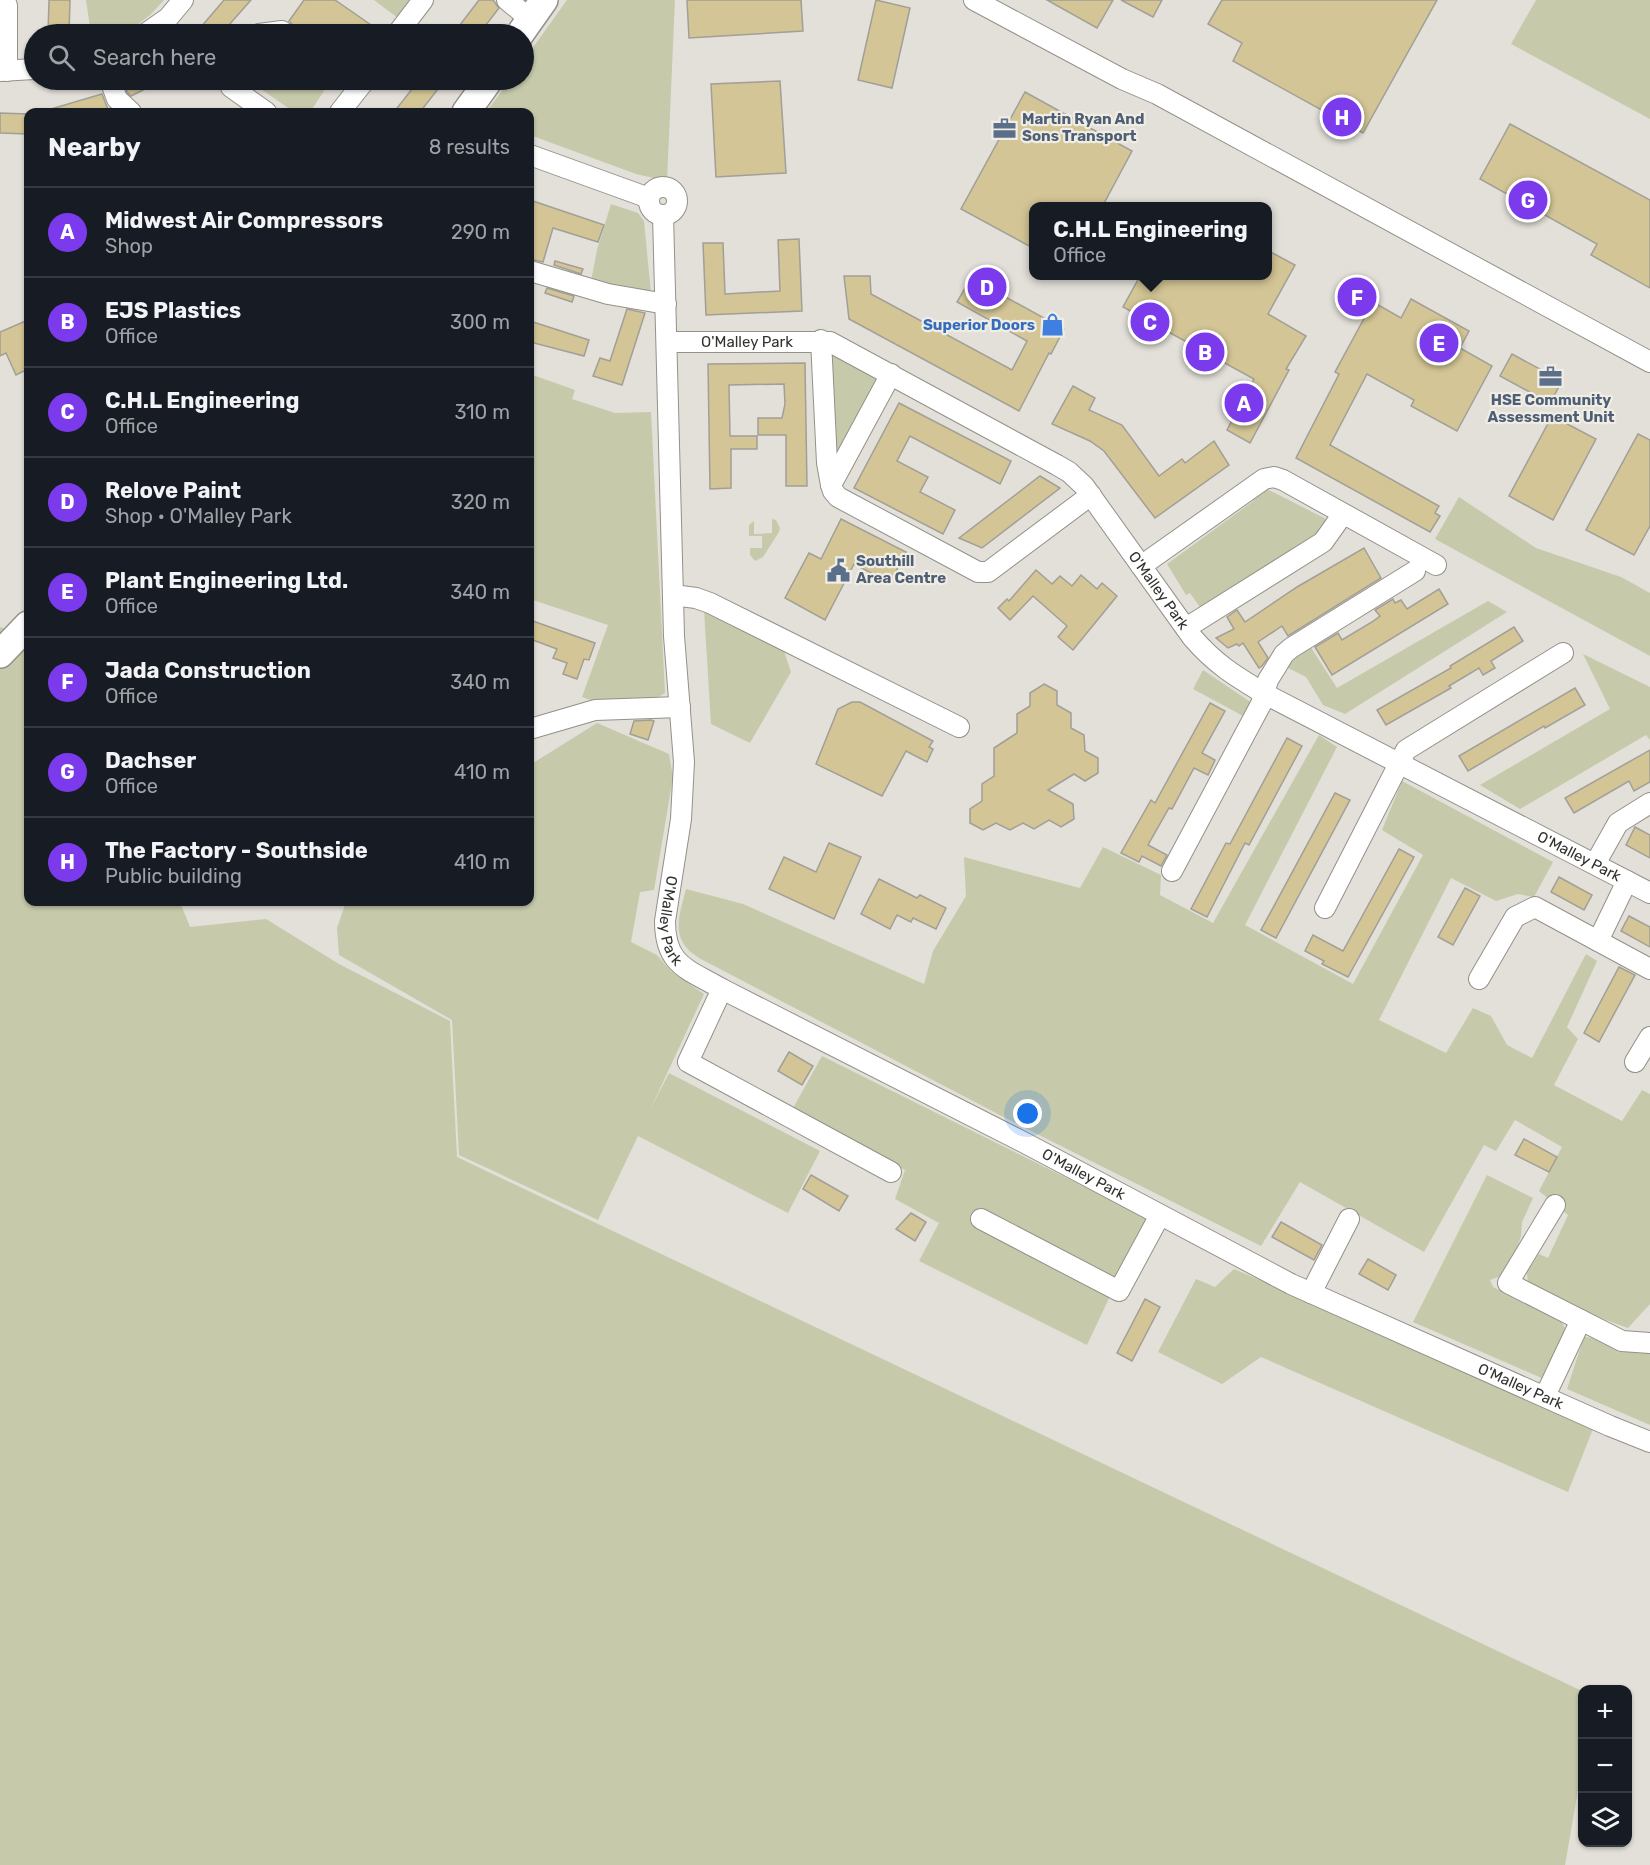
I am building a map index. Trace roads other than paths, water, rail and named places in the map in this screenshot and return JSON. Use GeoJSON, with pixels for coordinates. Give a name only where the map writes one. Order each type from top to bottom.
{"type":"FeatureCollection","features":[{"type":"Feature","properties":{"kind":"main road"},"geometry":{"type":"LineString","coordinates":[[469,108],[482,90]]}},
{"type":"Feature","properties":{"kind":"main road"},"geometry":{"type":"LineString","coordinates":[[0,654],[24,629]]}},
{"type":"Feature","properties":{"kind":"street"},"geometry":{"type":"LineString","coordinates":[[5,0],[8,6],[4,71],[24,70]]}},
{"type":"Feature","properties":{"kind":"street"},"geometry":{"type":"LineString","coordinates":[[159,24],[168,18],[183,0]]}},
{"type":"Feature","properties":{"kind":"street"},"geometry":{"type":"LineString","coordinates":[[405,24],[423,0]]}},
{"type":"Feature","properties":{"kind":"street"},"geometry":{"type":"LineString","coordinates":[[507,0],[531,18]]}},
{"type":"Feature","properties":{"kind":"street"},"geometry":{"type":"LineString","coordinates":[[974,0],[1122,79],[1157,94],[1650,362]]}},
{"type":"Feature","properties":{"kind":"street"},"geometry":{"type":"LineString","coordinates":[[114,90],[117,99],[127,108]]}},
{"type":"Feature","properties":{"kind":"street"},"geometry":{"type":"LineString","coordinates":[[235,90],[260,108]]}},
{"type":"Feature","properties":{"kind":"street"},"geometry":{"type":"LineString","coordinates":[[342,108],[352,90]]}},
{"type":"Feature","properties":{"kind":"street","name":"O'Malley Park"},"geometry":{"type":"LineString","coordinates":[[534,156],[649,198],[654,190],[663,187],[668,188],[677,198],[676,208],[663,215],[673,595],[684,762],[681,819],[671,876],[665,935],[668,948],[680,965],[722,989],[1025,1143],[1311,1293],[1650,1442]]}},
{"type":"Feature","properties":{"kind":"street"},"geometry":{"type":"LineString","coordinates":[[534,272],[608,294],[666,304]]}},
{"type":"Feature","properties":{"kind":"street"},"geometry":{"type":"LineString","coordinates":[[821,340],[827,463],[831,485],[838,497],[978,572],[988,572],[1091,495]]}},
{"type":"Feature","properties":{"kind":"street","name":"O'Malley Park"},"geometry":{"type":"LineString","coordinates":[[667,342],[821,340],[842,346],[1063,469],[1077,479],[1091,495],[1186,628],[1208,655],[1226,671],[1264,694],[1650,893]]}},
{"type":"Feature","properties":{"kind":"street"},"geometry":{"type":"LineString","coordinates":[[831,485],[891,374]]}},
{"type":"Feature","properties":{"kind":"street"},"geometry":{"type":"LineString","coordinates":[[1141,566],[1264,479],[1274,477],[1436,565]]}},
{"type":"Feature","properties":{"kind":"street"},"geometry":{"type":"LineString","coordinates":[[1186,628],[1323,542],[1334,530],[1343,514]]}},
{"type":"Feature","properties":{"kind":"street"},"geometry":{"type":"LineString","coordinates":[[1172,871],[1264,694],[1268,680],[1284,654],[1415,571]]}},
{"type":"Feature","properties":{"kind":"street"},"geometry":{"type":"LineString","coordinates":[[673,595],[696,598],[710,603],[959,727]]}},
{"type":"Feature","properties":{"kind":"street"},"geometry":{"type":"LineString","coordinates":[[1325,908],[1406,750],[1563,653]]}},
{"type":"Feature","properties":{"kind":"street"},"geometry":{"type":"LineString","coordinates":[[534,728],[595,710],[680,707]]}},
{"type":"Feature","properties":{"kind":"street"},"geometry":{"type":"LineString","coordinates":[[1594,864],[1618,823],[1650,803]]}},
{"type":"Feature","properties":{"kind":"street"},"geometry":{"type":"LineString","coordinates":[[1598,941],[1627,881]]}},
{"type":"Feature","properties":{"kind":"street"},"geometry":{"type":"LineString","coordinates":[[1479,979],[1515,917],[1535,907],[1650,969]]}},
{"type":"Feature","properties":{"kind":"street"},"geometry":{"type":"LineString","coordinates":[[722,989],[688,1062],[891,1172]]}},
{"type":"Feature","properties":{"kind":"street"},"geometry":{"type":"LineString","coordinates":[[1635,1062],[1650,1036]]}},
{"type":"Feature","properties":{"kind":"street"},"geometry":{"type":"LineString","coordinates":[[1555,1205],[1508,1283],[1622,1341],[1650,1343]]}},
{"type":"Feature","properties":{"kind":"street"},"geometry":{"type":"LineString","coordinates":[[981,1219],[1119,1291],[1160,1215]]}},
{"type":"Feature","properties":{"kind":"street"},"geometry":{"type":"LineString","coordinates":[[1311,1293],[1349,1219]]}},
{"type":"Feature","properties":{"kind":"street"},"geometry":{"type":"LineString","coordinates":[[1545,1396],[1581,1320]]}},
{"type":"Feature","properties":{"kind":"place","name":"The Factory - Southside"},"geometry":{"type":"Point","coordinates":[1342,117]}},
{"type":"Feature","properties":{"kind":"place","name":"Martin Ryan And Sons Transport"},"geometry":{"type":"Point","coordinates":[1004,128]}},
{"type":"Feature","properties":{"kind":"place","name":"Dachser"},"geometry":{"type":"Point","coordinates":[1528,200]}},
{"type":"Feature","properties":{"kind":"place","name":"Relove Paint"},"geometry":{"type":"Point","coordinates":[987,287]}},
{"type":"Feature","properties":{"kind":"place","name":"Jada Construction"},"geometry":{"type":"Point","coordinates":[1357,297]}},
{"type":"Feature","properties":{"kind":"place","name":"C.H.L Engineering"},"geometry":{"type":"Point","coordinates":[1150,322]}},
{"type":"Feature","properties":{"kind":"place","name":"Superior Doors"},"geometry":{"type":"Point","coordinates":[1053,325]}},
{"type":"Feature","properties":{"kind":"place","name":"Plant Engineering Ltd."},"geometry":{"type":"Point","coordinates":[1439,343]}},
{"type":"Feature","properties":{"kind":"place","name":"EJS Plastics"},"geometry":{"type":"Point","coordinates":[1205,352]}},
{"type":"Feature","properties":{"kind":"place","name":"HSE Community Assessment Unit"},"geometry":{"type":"Point","coordinates":[1551,376]}},
{"type":"Feature","properties":{"kind":"place","name":"Midwest Air Compressors"},"geometry":{"type":"Point","coordinates":[1244,403]}},
{"type":"Feature","properties":{"kind":"place","name":"Southill Area Centre"},"geometry":{"type":"Point","coordinates":[838,570]}}]}
